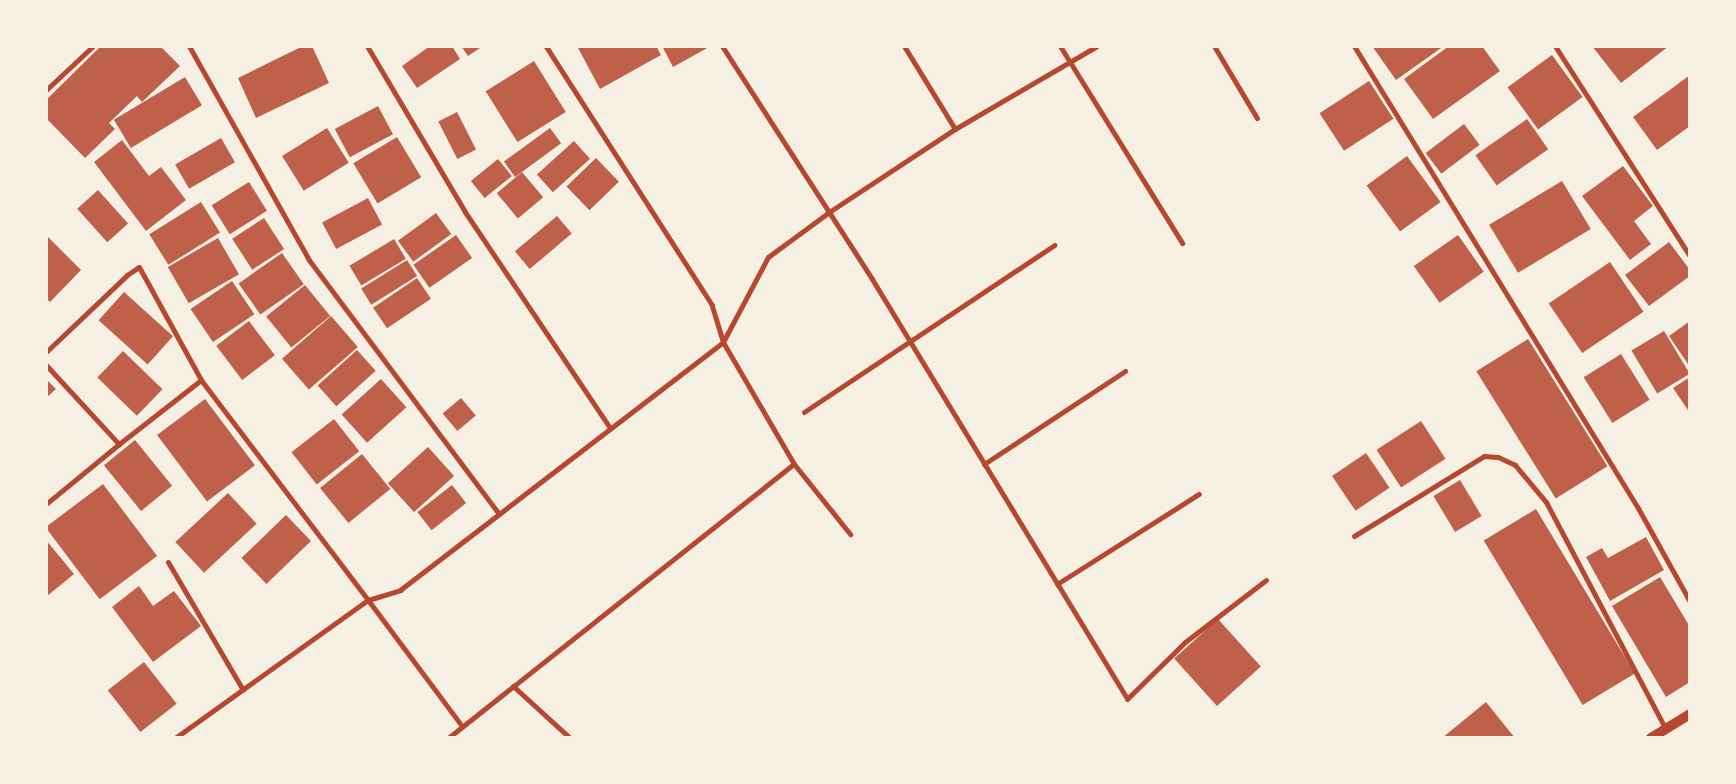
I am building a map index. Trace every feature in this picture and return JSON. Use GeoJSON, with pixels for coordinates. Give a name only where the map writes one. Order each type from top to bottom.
{"type":"FeatureCollection","features":[{"type":"Feature","properties":{"kind":"main road"},"geometry":{"type":"LineString","coordinates":[[1652,738],[1665,728],[1690,714]]}},
{"type":"Feature","properties":{"kind":"street"},"geometry":{"type":"LineString","coordinates":[[46,90],[94,46]]}},
{"type":"Feature","properties":{"kind":"street"},"geometry":{"type":"LineString","coordinates":[[189,46],[309,260],[499,514]]}},
{"type":"Feature","properties":{"kind":"street"},"geometry":{"type":"LineString","coordinates":[[367,46],[465,212],[610,428]]}},
{"type":"Feature","properties":{"kind":"street"},"geometry":{"type":"LineString","coordinates":[[546,46],[712,305],[724,342],[794,464],[850,534]]}},
{"type":"Feature","properties":{"kind":"street"},"geometry":{"type":"LineString","coordinates":[[722,46],[829,212],[1127,699],[1185,642],[1266,580]]}},
{"type":"Feature","properties":{"kind":"street"},"geometry":{"type":"LineString","coordinates":[[904,46],[955,129]]}},
{"type":"Feature","properties":{"kind":"street"},"geometry":{"type":"LineString","coordinates":[[1060,46],[1182,243]]}},
{"type":"Feature","properties":{"kind":"street"},"geometry":{"type":"LineString","coordinates":[[175,738],[368,600],[400,590],[724,342],[768,257],[829,212],[955,129],[1097,46]]}},
{"type":"Feature","properties":{"kind":"street"},"geometry":{"type":"LineString","coordinates":[[1214,46],[1257,118]]}},
{"type":"Feature","properties":{"kind":"street"},"geometry":{"type":"LineString","coordinates":[[1354,46],[1638,508],[1690,602]]}},
{"type":"Feature","properties":{"kind":"street"},"geometry":{"type":"LineString","coordinates":[[1556,46],[1690,256]]}},
{"type":"Feature","properties":{"kind":"street"},"geometry":{"type":"LineString","coordinates":[[804,412],[1054,245]]}},
{"type":"Feature","properties":{"kind":"street"},"geometry":{"type":"LineString","coordinates":[[46,352],[127,274],[139,267],[201,380],[462,726]]}},
{"type":"Feature","properties":{"kind":"street"},"geometry":{"type":"LineString","coordinates":[[46,366],[119,444]]}},
{"type":"Feature","properties":{"kind":"street"},"geometry":{"type":"LineString","coordinates":[[984,464],[1125,371]]}},
{"type":"Feature","properties":{"kind":"street"},"geometry":{"type":"LineString","coordinates":[[46,504],[201,380]]}},
{"type":"Feature","properties":{"kind":"street"},"geometry":{"type":"LineString","coordinates":[[1354,536],[1484,456],[1498,457],[1515,465],[1546,502],[1665,728]]}},
{"type":"Feature","properties":{"kind":"street"},"geometry":{"type":"LineString","coordinates":[[448,738],[794,464]]}},
{"type":"Feature","properties":{"kind":"street"},"geometry":{"type":"LineString","coordinates":[[1057,584],[1199,494]]}},
{"type":"Feature","properties":{"kind":"street"},"geometry":{"type":"LineString","coordinates":[[168,562],[243,690]]}},
{"type":"Feature","properties":{"kind":"street"},"geometry":{"type":"LineString","coordinates":[[513,686],[570,738]]}},
{"type":"Feature","properties":{"kind":"building"},"geometry":{"type":"Polygon","coordinates":[[[101,46],[160,46],[180,66],[142,102],[137,96],[109,123],[115,129],[85,158],[46,118],[46,100],[101,46]]]}},
{"type":"Feature","properties":{"kind":"building"},"geometry":{"type":"Polygon","coordinates":[[[303,46],[312,46],[329,83],[256,118],[238,78],[303,46]]]}},
{"type":"Feature","properties":{"kind":"building"},"geometry":{"type":"Polygon","coordinates":[[[430,46],[452,46],[460,59],[417,88],[402,66],[430,46]]]}},
{"type":"Feature","properties":{"kind":"building"},"geometry":{"type":"Polygon","coordinates":[[[461,46],[483,46],[468,56],[461,46]]]}},
{"type":"Feature","properties":{"kind":"building"},"geometry":{"type":"Polygon","coordinates":[[[577,46],[656,46],[661,55],[600,89],[577,46]]]}},
{"type":"Feature","properties":{"kind":"building"},"geometry":{"type":"Polygon","coordinates":[[[662,46],[711,46],[673,67],[662,46]]]}},
{"type":"Feature","properties":{"kind":"building"},"geometry":{"type":"Polygon","coordinates":[[[1372,46],[1444,46],[1396,80],[1372,46]]]}},
{"type":"Feature","properties":{"kind":"building"},"geometry":{"type":"Polygon","coordinates":[[[1449,46],[1482,46],[1500,71],[1433,119],[1404,79],[1449,46]]]}},
{"type":"Feature","properties":{"kind":"building"},"geometry":{"type":"Polygon","coordinates":[[[1592,46],[1669,46],[1621,83],[1592,46]]]}},
{"type":"Feature","properties":{"kind":"building"},"geometry":{"type":"Polygon","coordinates":[[[1552,55],[1583,97],[1538,129],[1508,87],[1552,55]]]}},
{"type":"Feature","properties":{"kind":"building"},"geometry":{"type":"Polygon","coordinates":[[[534,61],[566,112],[517,142],[486,91],[534,61]]]}},
{"type":"Feature","properties":{"kind":"building"},"geometry":{"type":"Polygon","coordinates":[[[1690,75],[1690,126],[1657,150],[1633,117],[1690,75]]]}},
{"type":"Feature","properties":{"kind":"building"},"geometry":{"type":"Polygon","coordinates":[[[185,77],[202,105],[131,148],[114,120],[185,77]]]}},
{"type":"Feature","properties":{"kind":"building"},"geometry":{"type":"Polygon","coordinates":[[[1369,81],[1394,119],[1344,151],[1320,113],[1369,81]]]}},
{"type":"Feature","properties":{"kind":"building"},"geometry":{"type":"Polygon","coordinates":[[[378,106],[393,134],[350,157],[335,129],[378,106]]]}},
{"type":"Feature","properties":{"kind":"building"},"geometry":{"type":"Polygon","coordinates":[[[457,112],[476,149],[457,159],[438,122],[457,112]]]}},
{"type":"Feature","properties":{"kind":"building"},"geometry":{"type":"Polygon","coordinates":[[[1527,119],[1548,149],[1497,185],[1475,155],[1527,119]]]}},
{"type":"Feature","properties":{"kind":"building"},"geometry":{"type":"Polygon","coordinates":[[[1464,124],[1480,145],[1441,174],[1426,153],[1464,124]]]}},
{"type":"Feature","properties":{"kind":"building"},"geometry":{"type":"Polygon","coordinates":[[[327,128],[349,163],[304,191],[282,156],[327,128]]]}},
{"type":"Feature","properties":{"kind":"building"},"geometry":{"type":"Polygon","coordinates":[[[550,128],[561,143],[515,177],[504,162],[550,128]]]}},
{"type":"Feature","properties":{"kind":"building"},"geometry":{"type":"Polygon","coordinates":[[[397,137],[421,177],[377,204],[353,163],[397,137]]]}},
{"type":"Feature","properties":{"kind":"building"},"geometry":{"type":"Polygon","coordinates":[[[221,138],[235,162],[189,189],[175,164],[221,138]]]}},
{"type":"Feature","properties":{"kind":"building"},"geometry":{"type":"Polygon","coordinates":[[[122,140],[149,176],[161,167],[186,200],[146,231],[94,162],[122,140]]]}},
{"type":"Feature","properties":{"kind":"building"},"geometry":{"type":"Polygon","coordinates":[[[574,141],[590,159],[553,192],[537,174],[574,141]]]}},
{"type":"Feature","properties":{"kind":"building"},"geometry":{"type":"Polygon","coordinates":[[[1407,156],[1441,202],[1400,232],[1367,185],[1407,156]]]}},
{"type":"Feature","properties":{"kind":"building"},"geometry":{"type":"Polygon","coordinates":[[[596,158],[619,182],[589,210],[567,186],[596,158]]]}},
{"type":"Feature","properties":{"kind":"building"},"geometry":{"type":"Polygon","coordinates":[[[498,159],[512,176],[485,198],[471,181],[498,159]]]}},
{"type":"Feature","properties":{"kind":"building"},"geometry":{"type":"Polygon","coordinates":[[[1623,166],[1653,206],[1634,221],[1651,244],[1630,260],[1582,196],[1623,166]]]}},
{"type":"Feature","properties":{"kind":"building"},"geometry":{"type":"Polygon","coordinates":[[[522,172],[543,197],[518,218],[497,193],[522,172]]]}},
{"type":"Feature","properties":{"kind":"building"},"geometry":{"type":"Polygon","coordinates":[[[1562,181],[1591,229],[1518,273],[1489,225],[1562,181]]]}},
{"type":"Feature","properties":{"kind":"building"},"geometry":{"type":"Polygon","coordinates":[[[249,182],[267,211],[230,234],[212,205],[249,182]]]}},
{"type":"Feature","properties":{"kind":"building"},"geometry":{"type":"Polygon","coordinates":[[[98,190],[128,223],[107,242],[77,209],[98,190]]]}},
{"type":"Feature","properties":{"kind":"building"},"geometry":{"type":"Polygon","coordinates":[[[368,198],[382,224],[336,249],[322,222],[368,198]]]}},
{"type":"Feature","properties":{"kind":"building"},"geometry":{"type":"Polygon","coordinates":[[[201,202],[220,233],[168,265],[149,234],[201,202]]]}},
{"type":"Feature","properties":{"kind":"building"},"geometry":{"type":"Polygon","coordinates":[[[436,213],[451,234],[413,262],[398,241],[436,213]]]}},
{"type":"Feature","properties":{"kind":"building"},"geometry":{"type":"Polygon","coordinates":[[[557,216],[572,234],[530,269],[515,251],[557,216]]]}},
{"type":"Feature","properties":{"kind":"building"},"geometry":{"type":"Polygon","coordinates":[[[264,218],[284,249],[252,270],[232,239],[264,218]]]}},
{"type":"Feature","properties":{"kind":"building"},"geometry":{"type":"Polygon","coordinates":[[[46,235],[81,270],[50,302],[46,298],[46,235]]]}},
{"type":"Feature","properties":{"kind":"building"},"geometry":{"type":"Polygon","coordinates":[[[456,235],[472,258],[429,288],[413,265],[456,235]]]}},
{"type":"Feature","properties":{"kind":"building"},"geometry":{"type":"Polygon","coordinates":[[[1458,235],[1484,272],[1440,303],[1414,266],[1458,235]]]}},
{"type":"Feature","properties":{"kind":"building"},"geometry":{"type":"Polygon","coordinates":[[[218,238],[239,274],[189,303],[168,267],[218,238]]]}},
{"type":"Feature","properties":{"kind":"building"},"geometry":{"type":"Polygon","coordinates":[[[394,239],[406,259],[361,285],[349,266],[394,239]]]}},
{"type":"Feature","properties":{"kind":"building"},"geometry":{"type":"Polygon","coordinates":[[[1669,242],[1690,270],[1690,276],[1649,306],[1625,275],[1669,242]]]}},
{"type":"Feature","properties":{"kind":"building"},"geometry":{"type":"Polygon","coordinates":[[[282,253],[304,284],[260,315],[239,283],[282,253]]]}},
{"type":"Feature","properties":{"kind":"building"},"geometry":{"type":"Polygon","coordinates":[[[407,260],[417,276],[371,305],[361,289],[407,260]]]}},
{"type":"Feature","properties":{"kind":"building"},"geometry":{"type":"Polygon","coordinates":[[[1610,262],[1644,312],[1582,353],[1549,303],[1610,262]]]}},
{"type":"Feature","properties":{"kind":"building"},"geometry":{"type":"Polygon","coordinates":[[[417,278],[431,299],[387,328],[373,308],[417,278]]]}},
{"type":"Feature","properties":{"kind":"building"},"geometry":{"type":"Polygon","coordinates":[[[232,281],[254,314],[213,342],[191,309],[232,281]]]}},
{"type":"Feature","properties":{"kind":"building"},"geometry":{"type":"Polygon","coordinates":[[[305,285],[330,316],[291,348],[266,316],[305,285]]]}},
{"type":"Feature","properties":{"kind":"building"},"geometry":{"type":"Polygon","coordinates":[[[124,292],[173,336],[148,364],[99,320],[124,292]]]}},
{"type":"Feature","properties":{"kind":"building"},"geometry":{"type":"Polygon","coordinates":[[[331,316],[358,347],[309,390],[282,359],[331,316]]]}},
{"type":"Feature","properties":{"kind":"building"},"geometry":{"type":"Polygon","coordinates":[[[249,321],[275,355],[242,380],[216,346],[249,321]]]}},
{"type":"Feature","properties":{"kind":"building"},"geometry":{"type":"Polygon","coordinates":[[[1690,321],[1690,363],[1688,364],[1669,336],[1690,321]]]}},
{"type":"Feature","properties":{"kind":"building"},"geometry":{"type":"Polygon","coordinates":[[[1664,331],[1690,374],[1657,393],[1631,351],[1664,331]]]}},
{"type":"Feature","properties":{"kind":"building"},"geometry":{"type":"Polygon","coordinates":[[[1528,339],[1607,466],[1556,499],[1476,371],[1528,339]]]}},
{"type":"Feature","properties":{"kind":"building"},"geometry":{"type":"Polygon","coordinates":[[[357,350],[376,371],[336,406],[318,385],[357,350]]]}},
{"type":"Feature","properties":{"kind":"building"},"geometry":{"type":"Polygon","coordinates":[[[123,351],[163,389],[137,416],[97,378],[123,351]]]}},
{"type":"Feature","properties":{"kind":"building"},"geometry":{"type":"Polygon","coordinates":[[[1621,354],[1650,400],[1612,423],[1584,377],[1621,354]]]}},
{"type":"Feature","properties":{"kind":"building"},"geometry":{"type":"Polygon","coordinates":[[[1690,377],[1690,413],[1673,388],[1690,377]]]}},
{"type":"Feature","properties":{"kind":"building"},"geometry":{"type":"Polygon","coordinates":[[[46,379],[56,389],[46,398],[46,379]]]}},
{"type":"Feature","properties":{"kind":"building"},"geometry":{"type":"Polygon","coordinates":[[[381,379],[406,407],[367,443],[342,414],[381,379]]]}},
{"type":"Feature","properties":{"kind":"building"},"geometry":{"type":"Polygon","coordinates":[[[461,398],[476,416],[457,431],[443,413],[461,398]]]}},
{"type":"Feature","properties":{"kind":"building"},"geometry":{"type":"Polygon","coordinates":[[[205,399],[255,465],[207,501],[157,435],[205,399]]]}},
{"type":"Feature","properties":{"kind":"building"},"geometry":{"type":"Polygon","coordinates":[[[334,419],[359,451],[317,485],[291,452],[334,419]]]}},
{"type":"Feature","properties":{"kind":"building"},"geometry":{"type":"Polygon","coordinates":[[[1421,421],[1446,459],[1401,488],[1377,450],[1421,421]]]}},
{"type":"Feature","properties":{"kind":"building"},"geometry":{"type":"Polygon","coordinates":[[[135,440],[172,486],[141,511],[104,465],[135,440]]]}},
{"type":"Feature","properties":{"kind":"building"},"geometry":{"type":"Polygon","coordinates":[[[428,447],[454,476],[414,512],[388,483],[428,447]]]}},
{"type":"Feature","properties":{"kind":"building"},"geometry":{"type":"Polygon","coordinates":[[[1366,453],[1389,488],[1355,511],[1332,476],[1366,453]]]}},
{"type":"Feature","properties":{"kind":"building"},"geometry":{"type":"Polygon","coordinates":[[[362,454],[390,489],[348,523],[320,488],[362,454]]]}},
{"type":"Feature","properties":{"kind":"building"},"geometry":{"type":"Polygon","coordinates":[[[1460,480],[1482,516],[1455,532],[1433,496],[1460,480]]]}},
{"type":"Feature","properties":{"kind":"building"},"geometry":{"type":"Polygon","coordinates":[[[103,484],[157,556],[100,599],[46,527],[103,484]]]}},
{"type":"Feature","properties":{"kind":"building"},"geometry":{"type":"Polygon","coordinates":[[[452,485],[466,503],[431,530],[417,512],[452,485]]]}},
{"type":"Feature","properties":{"kind":"building"},"geometry":{"type":"Polygon","coordinates":[[[228,493],[257,524],[204,573],[175,542],[228,493]]]}},
{"type":"Feature","properties":{"kind":"building"},"geometry":{"type":"Polygon","coordinates":[[[1536,509],[1635,674],[1583,705],[1484,540],[1536,509]]]}},
{"type":"Feature","properties":{"kind":"building"},"geometry":{"type":"Polygon","coordinates":[[[286,515],[311,541],[266,584],[241,558],[286,515]]]}},
{"type":"Feature","properties":{"kind":"building"},"geometry":{"type":"Polygon","coordinates":[[[1646,537],[1664,570],[1610,601],[1586,557],[1602,548],[1608,558],[1646,537]]]}},
{"type":"Feature","properties":{"kind":"building"},"geometry":{"type":"Polygon","coordinates":[[[46,540],[74,574],[46,597],[46,540]]]}},
{"type":"Feature","properties":{"kind":"building"},"geometry":{"type":"Polygon","coordinates":[[[1660,577],[1690,627],[1690,682],[1666,697],[1612,606],[1660,577]]]}},
{"type":"Feature","properties":{"kind":"building"},"geometry":{"type":"Polygon","coordinates":[[[139,586],[153,606],[174,591],[201,626],[153,662],[112,607],[139,586]]]}},
{"type":"Feature","properties":{"kind":"building"},"geometry":{"type":"Polygon","coordinates":[[[1218,619],[1261,667],[1217,706],[1174,658],[1218,619]]]}},
{"type":"Feature","properties":{"kind":"building"},"geometry":{"type":"Polygon","coordinates":[[[144,662],[177,704],[140,732],[108,690],[144,662]]]}},
{"type":"Feature","properties":{"kind":"building"},"geometry":{"type":"Polygon","coordinates":[[[1486,702],[1515,738],[1442,738],[1486,702]]]}}]}
